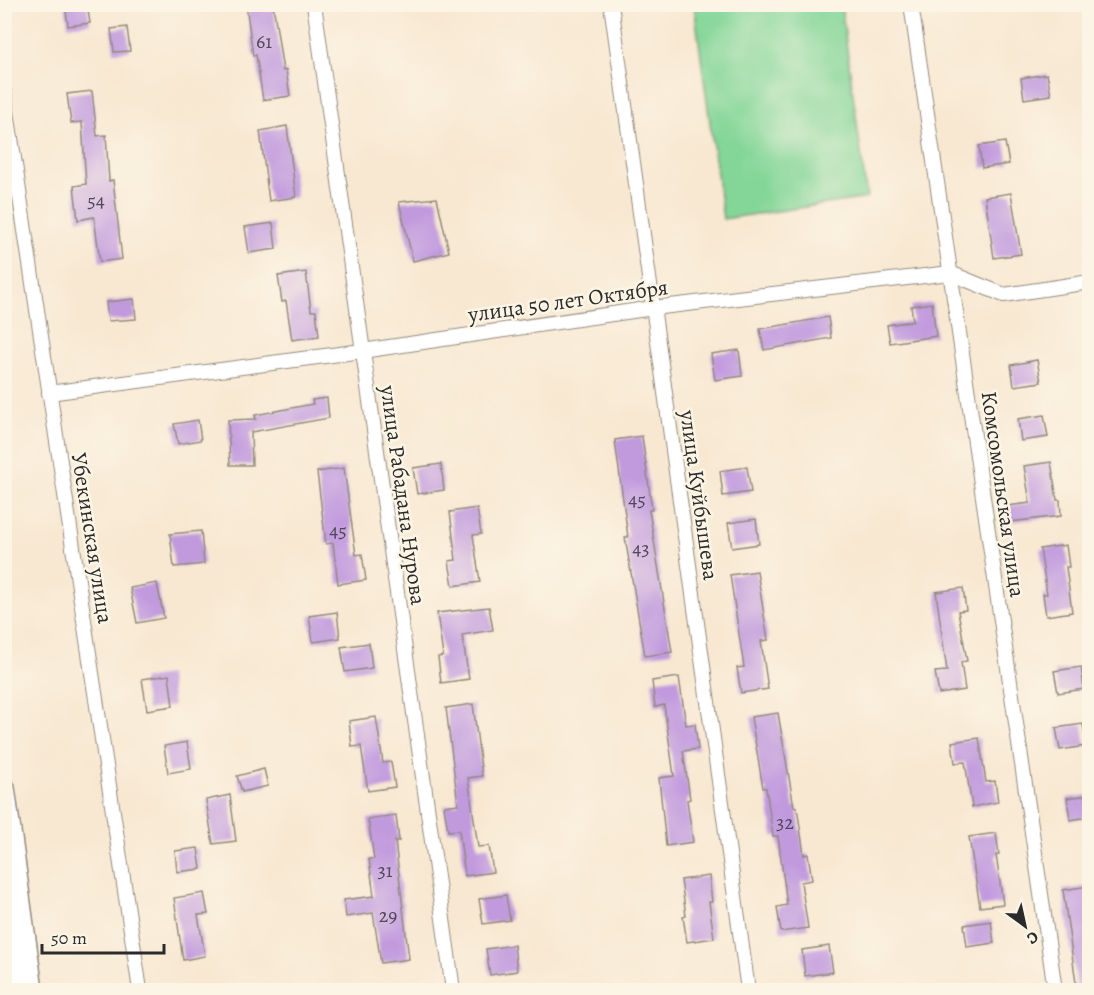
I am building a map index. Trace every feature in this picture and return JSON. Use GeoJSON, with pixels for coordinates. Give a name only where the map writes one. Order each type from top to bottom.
{"type":"FeatureCollection","features":[{"type":"Feature","properties":{"kind":"highway"},"geometry":{"type":"LineString","coordinates":[[4,788],[32,990]]}},
{"type":"Feature","properties":{"kind":"highway"},"geometry":{"type":"LineString","coordinates":[[4,916],[15,990]]}},
{"type":"Feature","properties":{"kind":"street","name":"улица Рабадана Нурова"},"geometry":{"type":"LineString","coordinates":[[314,4],[453,990]]}},
{"type":"Feature","properties":{"kind":"street","name":"улица Куйбышева"},"geometry":{"type":"LineString","coordinates":[[611,4],[748,990]]}},
{"type":"Feature","properties":{"kind":"street","name":"Комсомольская улица"},"geometry":{"type":"LineString","coordinates":[[911,4],[1055,990]]}},
{"type":"Feature","properties":{"kind":"street","name":"Убекинская улица"},"geometry":{"type":"LineString","coordinates":[[4,92],[140,990]]}},
{"type":"Feature","properties":{"kind":"street","name":"улица 50 лет Октября"},"geometry":{"type":"LineString","coordinates":[[50,393],[362,351],[653,308],[950,273],[1004,295],[1089,282]]}},
{"type":"Feature","properties":{"kind":"green space"},"geometry":{"type":"Polygon","coordinates":[[[694,5],[841,5],[867,198],[723,219],[694,5]]]}},
{"type":"Feature","properties":{"kind":"building"},"geometry":{"type":"Polygon","coordinates":[[[65,4],[87,4],[90,23],[68,26],[65,4]]]}},
{"type":"Feature","properties":{"kind":"building"},"geometry":{"type":"Polygon","coordinates":[[[246,4],[273,4],[283,71],[286,70],[290,96],[263,100],[256,55],[253,56],[246,4]]]}},
{"type":"Feature","properties":{"kind":"building"},"geometry":{"type":"Polygon","coordinates":[[[127,27],[130,51],[114,52],[111,29],[127,27]]]}},
{"type":"Feature","properties":{"kind":"building"},"geometry":{"type":"Polygon","coordinates":[[[1047,74],[1051,95],[1024,99],[1021,78],[1047,74]]]}},
{"type":"Feature","properties":{"kind":"building"},"geometry":{"type":"Polygon","coordinates":[[[92,91],[97,136],[106,135],[109,181],[113,180],[122,259],[100,262],[94,217],[78,220],[74,186],[86,184],[82,122],[71,123],[67,94],[92,91]]]}},
{"type":"Feature","properties":{"kind":"building"},"geometry":{"type":"Polygon","coordinates":[[[287,126],[296,197],[269,201],[260,131],[287,126]]]}},
{"type":"Feature","properties":{"kind":"building"},"geometry":{"type":"Polygon","coordinates":[[[1005,142],[1009,164],[982,168],[979,146],[1005,142]]]}},
{"type":"Feature","properties":{"kind":"building"},"geometry":{"type":"Polygon","coordinates":[[[1011,193],[1021,254],[994,258],[985,197],[1011,193]]]}},
{"type":"Feature","properties":{"kind":"building"},"geometry":{"type":"Polygon","coordinates":[[[437,198],[449,252],[413,261],[399,202],[437,198]]]}},
{"type":"Feature","properties":{"kind":"building"},"geometry":{"type":"Polygon","coordinates":[[[273,223],[276,249],[249,253],[245,227],[273,223]]]}},
{"type":"Feature","properties":{"kind":"building"},"geometry":{"type":"Polygon","coordinates":[[[306,272],[311,311],[316,311],[319,336],[292,340],[286,301],[282,302],[278,276],[306,272]]]}},
{"type":"Feature","properties":{"kind":"building"},"geometry":{"type":"Polygon","coordinates":[[[134,299],[136,319],[108,321],[106,302],[134,299]]]}},
{"type":"Feature","properties":{"kind":"building"},"geometry":{"type":"Polygon","coordinates":[[[932,303],[936,336],[890,343],[887,325],[913,321],[911,306],[932,303]]]}},
{"type":"Feature","properties":{"kind":"building"},"geometry":{"type":"Polygon","coordinates":[[[828,317],[831,338],[764,350],[760,329],[828,317]]]}},
{"type":"Feature","properties":{"kind":"building"},"geometry":{"type":"Polygon","coordinates":[[[739,350],[742,376],[715,380],[711,354],[739,350]]]}},
{"type":"Feature","properties":{"kind":"building"},"geometry":{"type":"Polygon","coordinates":[[[1037,360],[1041,382],[1014,386],[1011,365],[1037,360]]]}},
{"type":"Feature","properties":{"kind":"building"},"geometry":{"type":"Polygon","coordinates":[[[327,398],[329,418],[251,432],[252,465],[230,465],[228,420],[256,419],[255,415],[313,404],[312,400],[327,398]]]}},
{"type":"Feature","properties":{"kind":"building"},"geometry":{"type":"Polygon","coordinates":[[[1044,415],[1048,437],[1021,441],[1018,419],[1044,415]]]}},
{"type":"Feature","properties":{"kind":"building"},"geometry":{"type":"Polygon","coordinates":[[[198,420],[201,440],[178,444],[174,424],[198,420]]]}},
{"type":"Feature","properties":{"kind":"building"},"geometry":{"type":"Polygon","coordinates":[[[642,436],[652,510],[649,510],[672,652],[645,656],[625,537],[628,537],[615,440],[642,436]]]}},
{"type":"Feature","properties":{"kind":"building"},"geometry":{"type":"Polygon","coordinates":[[[1051,462],[1057,500],[1060,500],[1061,516],[1009,522],[1007,506],[1030,503],[1024,466],[1051,462]]]}},
{"type":"Feature","properties":{"kind":"building"},"geometry":{"type":"Polygon","coordinates":[[[441,464],[444,490],[417,494],[413,468],[441,464]]]}},
{"type":"Feature","properties":{"kind":"building"},"geometry":{"type":"Polygon","coordinates":[[[747,467],[751,492],[723,496],[720,471],[747,467]]]}},
{"type":"Feature","properties":{"kind":"building"},"geometry":{"type":"Polygon","coordinates":[[[344,468],[356,555],[362,554],[366,580],[338,584],[333,543],[326,544],[317,472],[344,468]]]}},
{"type":"Feature","properties":{"kind":"building"},"geometry":{"type":"Polygon","coordinates":[[[477,508],[481,534],[473,535],[480,582],[453,586],[449,561],[456,560],[450,512],[477,508]]]}},
{"type":"Feature","properties":{"kind":"building"},"geometry":{"type":"Polygon","coordinates":[[[756,519],[759,544],[732,548],[728,523],[756,519]]]}},
{"type":"Feature","properties":{"kind":"building"},"geometry":{"type":"Polygon","coordinates":[[[201,531],[204,564],[174,567],[170,534],[201,531]]]}},
{"type":"Feature","properties":{"kind":"building"},"geometry":{"type":"Polygon","coordinates":[[[1066,545],[1069,567],[1066,567],[1072,612],[1046,616],[1043,594],[1047,594],[1040,549],[1066,545]]]}},
{"type":"Feature","properties":{"kind":"building"},"geometry":{"type":"Polygon","coordinates":[[[757,571],[768,640],[761,641],[768,689],[741,693],[737,668],[744,667],[730,575],[757,571]]]}},
{"type":"Feature","properties":{"kind":"building"},"geometry":{"type":"Polygon","coordinates":[[[157,583],[164,618],[137,623],[130,588],[157,583]]]}},
{"type":"Feature","properties":{"kind":"building"},"geometry":{"type":"Polygon","coordinates":[[[963,588],[966,610],[958,611],[967,661],[961,662],[965,690],[939,694],[935,672],[947,671],[936,592],[963,588]]]}},
{"type":"Feature","properties":{"kind":"building"},"geometry":{"type":"Polygon","coordinates":[[[489,607],[493,630],[462,635],[469,679],[441,683],[438,657],[443,656],[437,613],[489,607]]]}},
{"type":"Feature","properties":{"kind":"building"},"geometry":{"type":"Polygon","coordinates":[[[337,612],[340,638],[313,642],[309,616],[337,612]]]}},
{"type":"Feature","properties":{"kind":"building"},"geometry":{"type":"Polygon","coordinates":[[[369,643],[372,668],[345,672],[341,647],[369,643]]]}},
{"type":"Feature","properties":{"kind":"building"},"geometry":{"type":"Polygon","coordinates":[[[1081,667],[1084,689],[1058,693],[1054,671],[1081,667]]]}},
{"type":"Feature","properties":{"kind":"building"},"geometry":{"type":"Polygon","coordinates":[[[169,675],[173,706],[147,710],[142,679],[169,675]]]}},
{"type":"Feature","properties":{"kind":"building"},"geometry":{"type":"Polygon","coordinates":[[[679,677],[686,725],[695,724],[698,749],[683,751],[693,842],[666,846],[659,778],[674,776],[664,705],[655,707],[652,681],[679,677]]]}},
{"type":"Feature","properties":{"kind":"building"},"geometry":{"type":"Polygon","coordinates":[[[473,704],[482,776],[468,778],[478,847],[489,846],[493,872],[465,876],[459,830],[448,831],[444,806],[458,804],[446,708],[473,704]]]}},
{"type":"Feature","properties":{"kind":"building"},"geometry":{"type":"Polygon","coordinates":[[[778,713],[794,807],[797,807],[804,855],[808,854],[812,880],[801,882],[808,928],[781,932],[777,907],[787,905],[778,836],[773,836],[766,788],[763,788],[751,717],[778,713]]]}},
{"type":"Feature","properties":{"kind":"building"},"geometry":{"type":"Polygon","coordinates":[[[376,717],[383,763],[391,762],[395,787],[368,791],[361,746],[352,747],[349,721],[376,717]]]}},
{"type":"Feature","properties":{"kind":"building"},"geometry":{"type":"Polygon","coordinates":[[[1083,724],[1086,746],[1060,750],[1056,728],[1083,724]]]}},
{"type":"Feature","properties":{"kind":"building"},"geometry":{"type":"Polygon","coordinates":[[[979,738],[986,782],[995,781],[998,802],[972,807],[965,762],[955,763],[952,742],[979,738]]]}},
{"type":"Feature","properties":{"kind":"building"},"geometry":{"type":"Polygon","coordinates":[[[187,742],[191,769],[168,773],[164,746],[187,742]]]}},
{"type":"Feature","properties":{"kind":"building"},"geometry":{"type":"Polygon","coordinates":[[[264,769],[268,786],[242,792],[237,776],[264,769]]]}},
{"type":"Feature","properties":{"kind":"building"},"geometry":{"type":"Polygon","coordinates":[[[230,795],[236,841],[213,844],[206,800],[230,795]]]}},
{"type":"Feature","properties":{"kind":"building"},"geometry":{"type":"Polygon","coordinates":[[[1089,795],[1089,817],[1070,820],[1067,798],[1089,795]]]}},
{"type":"Feature","properties":{"kind":"building"},"geometry":{"type":"Polygon","coordinates":[[[396,815],[399,841],[395,841],[409,959],[381,963],[373,913],[346,917],[344,900],[374,896],[369,859],[374,859],[368,819],[396,815]]]}},
{"type":"Feature","properties":{"kind":"building"},"geometry":{"type":"Polygon","coordinates":[[[996,833],[999,855],[996,855],[1003,904],[980,907],[969,837],[996,833]]]}},
{"type":"Feature","properties":{"kind":"building"},"geometry":{"type":"Polygon","coordinates":[[[198,848],[201,869],[177,872],[175,851],[198,848]]]}},
{"type":"Feature","properties":{"kind":"building"},"geometry":{"type":"Polygon","coordinates":[[[709,876],[712,902],[709,902],[714,938],[687,942],[681,880],[709,876]]]}},
{"type":"Feature","properties":{"kind":"building"},"geometry":{"type":"Polygon","coordinates":[[[1089,886],[1089,990],[1077,990],[1063,890],[1089,886]]]}},
{"type":"Feature","properties":{"kind":"building"},"geometry":{"type":"Polygon","coordinates":[[[204,893],[208,914],[198,915],[205,956],[183,960],[174,898],[204,893]]]}},
{"type":"Feature","properties":{"kind":"building"},"geometry":{"type":"Polygon","coordinates":[[[506,895],[510,920],[483,924],[479,899],[506,895]]]}},
{"type":"Feature","properties":{"kind":"building"},"geometry":{"type":"Polygon","coordinates":[[[991,921],[994,943],[967,947],[964,925],[991,921]]]}},
{"type":"Feature","properties":{"kind":"building"},"geometry":{"type":"Polygon","coordinates":[[[514,945],[517,971],[490,975],[486,949],[514,945]]]}},
{"type":"Feature","properties":{"kind":"building"},"geometry":{"type":"Polygon","coordinates":[[[829,946],[833,972],[805,976],[802,950],[829,946]]]}}]}
